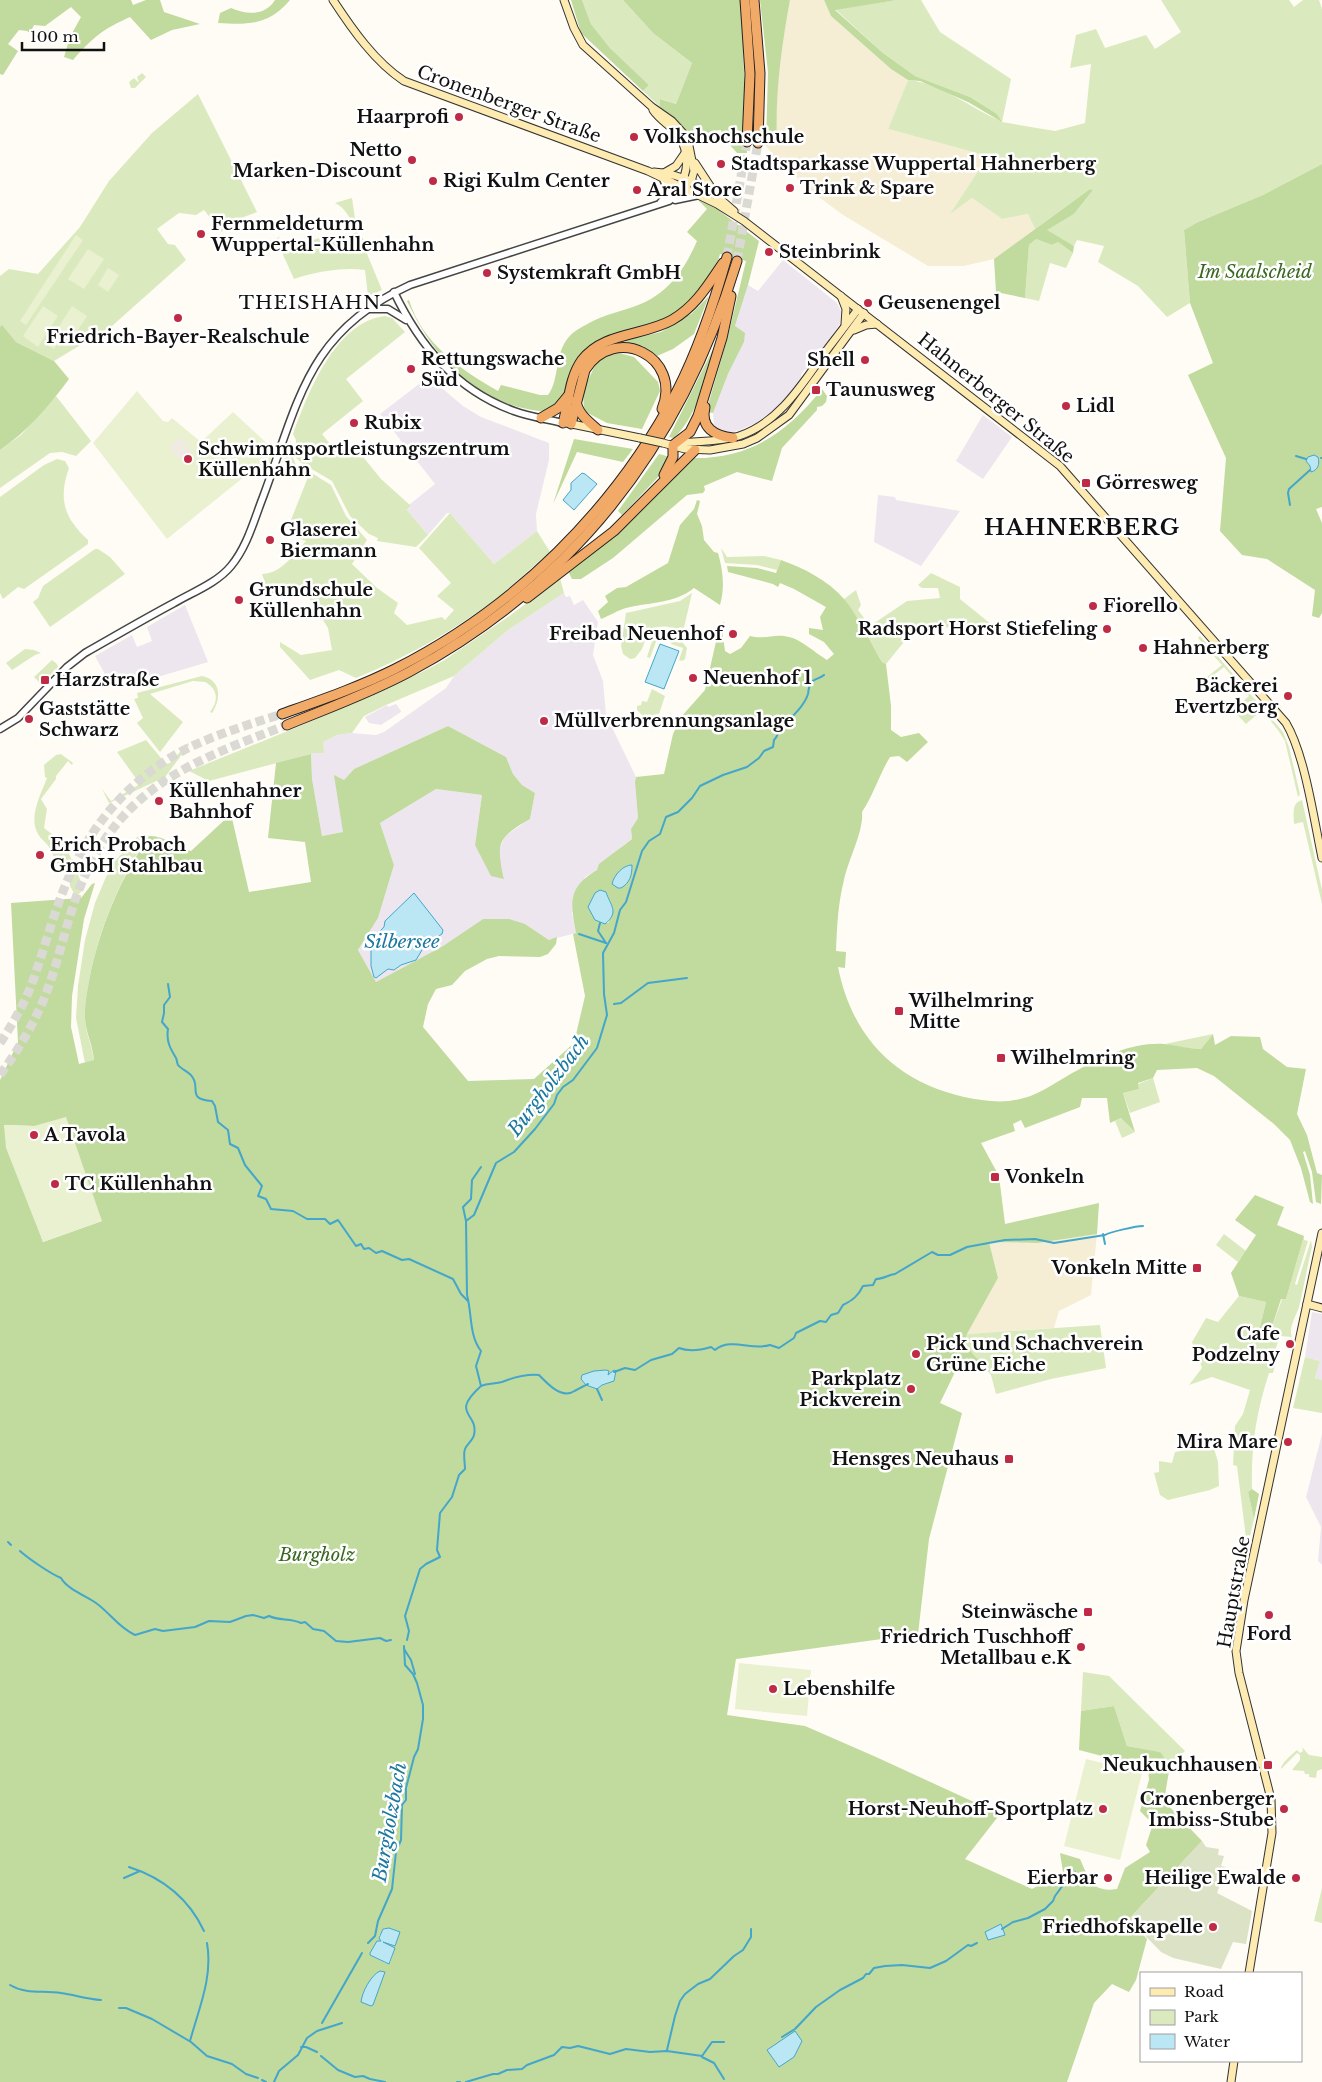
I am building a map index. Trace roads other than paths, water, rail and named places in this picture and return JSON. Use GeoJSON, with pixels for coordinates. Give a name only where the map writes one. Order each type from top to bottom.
{"type":"FeatureCollection","features":[{"type":"Feature","properties":{"kind":"highway"},"geometry":{"type":"LineString","coordinates":[[745,0],[750,74],[747,142]]}},
{"type":"Feature","properties":{"kind":"highway"},"geometry":{"type":"LineString","coordinates":[[754,0],[760,73],[758,143]]}},
{"type":"Feature","properties":{"kind":"highway"},"geometry":{"type":"LineString","coordinates":[[282,714],[358,686],[440,644],[507,597],[559,550],[606,499],[653,432],[676,392],[709,316],[727,257],[707,289],[683,313],[659,326],[604,343],[588,353],[576,370],[573,397],[567,423]]}},
{"type":"Feature","properties":{"kind":"highway"},"geometry":{"type":"LineString","coordinates":[[287,725],[362,694],[407,672],[458,642],[509,606],[530,596],[557,570],[563,559],[590,531],[626,487],[673,416],[710,341],[738,261],[728,316],[705,394],[692,429],[673,444],[673,457],[660,485]]}},
{"type":"Feature","properties":{"kind":"highway"},"geometry":{"type":"LineString","coordinates":[[541,418],[573,397],[585,370],[594,358],[607,350],[618,347],[638,350],[655,361],[665,380],[665,403],[653,432]]}},
{"type":"Feature","properties":{"kind":"highway"},"geometry":{"type":"LineString","coordinates":[[705,394],[704,416],[706,426],[716,435],[733,438]]}},
{"type":"Feature","properties":{"kind":"highway"},"geometry":{"type":"LineString","coordinates":[[573,397],[583,417],[598,430]]}},
{"type":"Feature","properties":{"kind":"highway"},"geometry":{"type":"LineString","coordinates":[[557,570],[567,568],[624,523],[695,450]]}},
{"type":"Feature","properties":{"kind":"main road","name":"Cronenberger Straße"},"geometry":{"type":"LineString","coordinates":[[333,0],[367,45],[386,66],[404,81],[663,176],[681,188]]}},
{"type":"Feature","properties":{"kind":"main road"},"geometry":{"type":"LineString","coordinates":[[564,0],[574,28],[583,45],[652,107],[666,115],[678,127],[686,140],[692,158],[718,198]]}},
{"type":"Feature","properties":{"kind":"main road"},"geometry":{"type":"LineString","coordinates":[[652,107],[654,112],[679,137],[685,153],[686,177]]}},
{"type":"Feature","properties":{"kind":"main road"},"geometry":{"type":"LineString","coordinates":[[663,176],[676,166],[685,153]]}},
{"type":"Feature","properties":{"kind":"main road"},"geometry":{"type":"LineString","coordinates":[[681,188],[692,158]]}},
{"type":"Feature","properties":{"kind":"main road","name":"Cronenberger Straße"},"geometry":{"type":"LineString","coordinates":[[663,176],[686,177]]}},
{"type":"Feature","properties":{"kind":"main road","name":"Hahnerberger Straße"},"geometry":{"type":"LineString","coordinates":[[686,177],[718,198],[746,222],[1060,466],[1286,723],[1292,732],[1301,764],[1322,858]]}},
{"type":"Feature","properties":{"kind":"main road","name":"Hahnerberger Straße"},"geometry":{"type":"LineString","coordinates":[[681,188],[699,195],[746,222]]}},
{"type":"Feature","properties":{"kind":"main road"},"geometry":{"type":"LineString","coordinates":[[841,295],[846,309],[844,326]]}},
{"type":"Feature","properties":{"kind":"main road"},"geometry":{"type":"LineString","coordinates":[[567,423],[673,444],[710,442],[733,438],[753,430],[772,417],[788,402],[844,326],[861,311]]}},
{"type":"Feature","properties":{"kind":"main road"},"geometry":{"type":"LineString","coordinates":[[673,444],[683,449],[710,450],[743,444],[757,438],[778,424],[798,404],[852,332],[861,311]]}},
{"type":"Feature","properties":{"kind":"main road"},"geometry":{"type":"LineString","coordinates":[[852,332],[866,325],[878,324]]}},
{"type":"Feature","properties":{"kind":"main road"},"geometry":{"type":"LineString","coordinates":[[828,349],[833,349],[835,354]]}},
{"type":"Feature","properties":{"kind":"main road"},"geometry":{"type":"LineString","coordinates":[[1322,1233],[1307,1304],[1322,1308]]}},
{"type":"Feature","properties":{"kind":"main road","name":"Hauptstraße"},"geometry":{"type":"LineString","coordinates":[[1249,1972],[1272,1832],[1273,1809],[1239,1673],[1236,1651],[1244,1600],[1307,1304]]}},
{"type":"Feature","properties":{"kind":"main road"},"geometry":{"type":"LineString","coordinates":[[1231,2082],[1234,2062]]}},
{"type":"Feature","properties":{"kind":"street"},"geometry":{"type":"LineString","coordinates":[[663,176],[668,188],[667,199]]}},
{"type":"Feature","properties":{"kind":"street"},"geometry":{"type":"LineString","coordinates":[[2,728],[18,718],[67,667],[85,654],[208,584],[228,569],[242,549],[255,519],[294,408],[309,375],[332,341],[366,310],[394,292],[434,276],[660,203],[681,188]]}},
{"type":"Feature","properties":{"kind":"street"},"geometry":{"type":"LineString","coordinates":[[667,199],[699,195]]}},
{"type":"Feature","properties":{"kind":"street"},"geometry":{"type":"LineString","coordinates":[[394,292],[409,322],[441,364],[467,387],[505,407],[541,418],[567,423]]}},
{"type":"Feature","properties":{"kind":"street"},"geometry":{"type":"LineString","coordinates":[[366,310],[388,309],[397,312],[409,322]]}},
{"type":"Feature","properties":{"kind":"water"},"geometry":{"type":"Polygon","coordinates":[[[1314,455],[1318,457],[1319,464],[1311,472],[1310,466],[1306,461],[1308,457],[1314,455]]]}},
{"type":"Feature","properties":{"kind":"water"},"geometry":{"type":"Polygon","coordinates":[[[582,473],[597,484],[574,510],[563,500],[571,490],[571,483],[582,473]]]}},
{"type":"Feature","properties":{"kind":"water"},"geometry":{"type":"Polygon","coordinates":[[[660,644],[679,651],[664,689],[645,682],[660,644]]]}},
{"type":"Feature","properties":{"kind":"water"},"geometry":{"type":"Polygon","coordinates":[[[632,865],[631,875],[627,884],[618,888],[612,884],[619,871],[632,865]]]}},
{"type":"Feature","properties":{"kind":"water"},"geometry":{"type":"Polygon","coordinates":[[[600,890],[606,892],[613,908],[610,920],[605,924],[595,920],[588,907],[595,893],[600,890]]]}},
{"type":"Feature","properties":{"kind":"water","name":"Silbersee"},"geometry":{"type":"Polygon","coordinates":[[[414,893],[443,930],[442,934],[425,945],[416,960],[401,965],[394,970],[388,969],[376,978],[371,966],[371,946],[375,943],[376,935],[384,927],[385,921],[414,893]]]}},
{"type":"Feature","properties":{"kind":"water"},"geometry":{"type":"Polygon","coordinates":[[[614,1370],[616,1371],[614,1381],[597,1389],[586,1385],[581,1379],[582,1375],[609,1371],[608,1375],[614,1370]]]}},
{"type":"Feature","properties":{"kind":"water"},"geometry":{"type":"Polygon","coordinates":[[[1001,1924],[1005,1935],[988,1940],[985,1932],[1001,1924]]]}},
{"type":"Feature","properties":{"kind":"water"},"geometry":{"type":"Polygon","coordinates":[[[389,1928],[400,1932],[395,1946],[383,1942],[395,1948],[389,1964],[370,1955],[370,1953],[377,1941],[381,1941],[379,1938],[383,1929],[389,1928]]]}},
{"type":"Feature","properties":{"kind":"water"},"geometry":{"type":"Polygon","coordinates":[[[380,1971],[385,1972],[373,2005],[361,2002],[368,1984],[373,1976],[380,1971]]]}},
{"type":"Feature","properties":{"kind":"water"},"geometry":{"type":"Polygon","coordinates":[[[795,2031],[802,2041],[794,2057],[779,2067],[767,2050],[795,2031]]]}},
{"type":"Feature","properties":{"kind":"waterway"},"geometry":{"type":"LineString","coordinates":[[1296,456],[1306,459]]}},
{"type":"Feature","properties":{"kind":"waterway"},"geometry":{"type":"LineString","coordinates":[[1290,505],[1289,489],[1310,470]]}},
{"type":"Feature","properties":{"kind":"waterway","name":"Burgholzbach"},"geometry":{"type":"LineString","coordinates":[[407,1640],[409,1631],[405,1616],[420,1569],[440,1557],[437,1550],[440,1513],[452,1497],[459,1475],[465,1469],[464,1451],[474,1435],[473,1422],[467,1413],[467,1403],[481,1386],[476,1366],[481,1351],[474,1338],[467,1295],[466,1221],[474,1215],[496,1163],[514,1152],[535,1129],[554,1104],[557,1095],[563,1087],[573,1080],[597,1048],[607,1015],[604,994],[603,953],[614,933],[620,910],[626,902],[642,851],[649,841],[660,834],[666,817],[678,812],[692,798],[700,786],[723,775],[747,767],[759,758],[764,751],[773,747],[774,740],[781,729],[806,699],[811,683],[824,675]]}},
{"type":"Feature","properties":{"kind":"waterway"},"geometry":{"type":"LineString","coordinates":[[600,923],[598,931],[606,943]]}},
{"type":"Feature","properties":{"kind":"waterway"},"geometry":{"type":"LineString","coordinates":[[579,934],[606,943]]}},
{"type":"Feature","properties":{"kind":"waterway"},"geometry":{"type":"LineString","coordinates":[[614,1004],[621,1003],[648,983],[687,978]]}},
{"type":"Feature","properties":{"kind":"waterway"},"geometry":{"type":"LineString","coordinates":[[168,984],[170,997],[164,1005],[162,1022],[168,1029],[170,1048],[178,1065],[193,1078],[197,1096],[204,1100],[212,1101],[215,1106],[218,1122],[228,1130],[230,1144],[238,1148],[245,1165],[262,1186],[258,1196],[266,1199],[271,1209],[293,1211],[307,1219],[325,1219],[330,1224],[338,1220],[356,1246],[361,1244],[364,1249],[369,1248],[376,1253],[382,1251],[402,1260],[409,1259],[453,1279],[461,1294],[468,1301]]}},
{"type":"Feature","properties":{"kind":"waterway"},"geometry":{"type":"LineString","coordinates":[[466,1221],[463,1207],[471,1199],[472,1180],[481,1167]]}},
{"type":"Feature","properties":{"kind":"waterway"},"geometry":{"type":"LineString","coordinates":[[614,1372],[625,1368],[635,1370],[651,1360],[672,1354],[679,1348],[695,1350],[711,1347],[715,1350],[721,1346],[735,1344],[770,1345],[779,1348],[794,1338],[796,1333],[820,1321],[826,1322],[831,1315],[838,1313],[843,1305],[855,1297],[863,1286],[873,1285],[876,1279],[895,1274],[932,1252],[938,1255],[950,1255],[967,1247],[1005,1240],[1035,1239],[1054,1243],[1105,1235],[1123,1229],[1143,1226]]}},
{"type":"Feature","properties":{"kind":"waterway"},"geometry":{"type":"LineString","coordinates":[[1103,1234],[1105,1244]]}},
{"type":"Feature","properties":{"kind":"waterway"},"geometry":{"type":"LineString","coordinates":[[481,1386],[534,1375],[539,1375],[553,1388],[566,1393],[571,1393],[588,1384]]}},
{"type":"Feature","properties":{"kind":"waterway"},"geometry":{"type":"LineString","coordinates":[[597,1389],[602,1400]]}},
{"type":"Feature","properties":{"kind":"waterway"},"geometry":{"type":"LineString","coordinates":[[8,1542],[11,1545]]}},
{"type":"Feature","properties":{"kind":"waterway"},"geometry":{"type":"LineString","coordinates":[[20,1551],[40,1566],[61,1578],[72,1589],[96,1603],[124,1628],[135,1635],[155,1629],[163,1631],[195,1627],[209,1621],[230,1622],[253,1615],[264,1618],[269,1616],[301,1623],[305,1622],[313,1629],[324,1631],[336,1641],[348,1642],[380,1638],[386,1641],[391,1640]]}},
{"type":"Feature","properties":{"kind":"waterway","name":"Burgholzbach"},"geometry":{"type":"LineString","coordinates":[[368,1943],[375,1936],[378,1921],[392,1889],[396,1852],[401,1840],[402,1805],[406,1800],[406,1788],[418,1749],[423,1719],[423,1705],[417,1683],[413,1674],[405,1665],[404,1646]]}},
{"type":"Feature","properties":{"kind":"waterway"},"geometry":{"type":"LineString","coordinates":[[404,1649],[411,1660],[415,1674]]}},
{"type":"Feature","properties":{"kind":"waterway"},"geometry":{"type":"LineString","coordinates":[[129,1867],[153,1877],[174,1891],[191,1909],[204,1931]]}},
{"type":"Feature","properties":{"kind":"waterway"},"geometry":{"type":"LineString","coordinates":[[124,1878],[140,1871]]}},
{"type":"Feature","properties":{"kind":"waterway"},"geometry":{"type":"LineString","coordinates":[[1002,1929],[1013,1922],[1028,1918],[1045,1909],[1053,1901],[1069,1877],[1075,1872]]}},
{"type":"Feature","properties":{"kind":"waterway"},"geometry":{"type":"LineString","coordinates":[[667,2050],[680,2001],[685,1994],[698,1984],[710,1979],[743,1950],[751,1937],[751,1929]]}},
{"type":"Feature","properties":{"kind":"waterway"},"geometry":{"type":"LineString","coordinates":[[190,2041],[207,1980],[207,1943]]}},
{"type":"Feature","properties":{"kind":"waterway"},"geometry":{"type":"LineString","coordinates":[[782,2037],[795,2029],[816,2007],[840,1990],[869,1974],[874,1968],[902,1965],[930,1968],[946,1961],[968,1945],[971,1946],[977,1943]]}},
{"type":"Feature","properties":{"kind":"waterway","name":"Burgholzbach"},"geometry":{"type":"LineString","coordinates":[[322,2023],[362,1953]]}},
{"type":"Feature","properties":{"kind":"waterway"},"geometry":{"type":"LineString","coordinates":[[10,1985],[29,1991],[54,1992],[101,2000]]}},
{"type":"Feature","properties":{"kind":"waterway"},"geometry":{"type":"LineString","coordinates":[[119,2008],[126,2008],[152,2019],[191,2042],[207,2056],[232,2064],[246,2074],[258,2078]]}},
{"type":"Feature","properties":{"kind":"waterway","name":"Burgholzbach"},"geometry":{"type":"LineString","coordinates":[[274,2082],[279,2071],[298,2055],[307,2038],[317,2031],[342,2023]]}},
{"type":"Feature","properties":{"kind":"waterway"},"geometry":{"type":"LineString","coordinates":[[466,2082],[507,2070],[522,2069],[527,2065],[554,2055],[562,2047],[578,2046],[610,2054],[626,2049],[650,2052],[667,2051],[702,2056],[712,2042],[724,2042]]}},
{"type":"Feature","properties":{"kind":"waterway"},"geometry":{"type":"LineString","coordinates":[[301,2047],[317,2052]]}},
{"type":"Feature","properties":{"kind":"waterway"},"geometry":{"type":"LineString","coordinates":[[321,2056],[338,2070],[350,2075],[355,2077],[363,2076],[385,2082]]}},
{"type":"Feature","properties":{"kind":"waterway"},"geometry":{"type":"LineString","coordinates":[[702,2057],[714,2063],[724,2079]]}},
{"type":"Feature","properties":{"kind":"waterway"},"geometry":{"type":"LineString","coordinates":[[262,2080],[266,2082]]}},
{"type":"Feature","properties":{"kind":"tunnel"},"geometry":{"type":"LineString","coordinates":[[727,257],[747,142]]}},
{"type":"Feature","properties":{"kind":"tunnel"},"geometry":{"type":"LineString","coordinates":[[737,261],[758,143]]}},
{"type":"Feature","properties":{"kind":"tunnel"},"geometry":{"type":"LineString","coordinates":[[0,1043],[17,1015],[31,986],[68,879],[89,839],[101,821],[131,787],[167,760],[186,749],[222,734],[282,714]]}},
{"type":"Feature","properties":{"kind":"tunnel"},"geometry":{"type":"LineString","coordinates":[[0,1075],[36,1017],[50,983],[80,887],[97,853],[116,824],[139,801],[191,765],[287,725]]}},
{"type":"Feature","properties":{"kind":"place","name":"Haarprofi"},"geometry":{"type":"Point","coordinates":[459,117]}},
{"type":"Feature","properties":{"kind":"place","name":"Volkshochschule"},"geometry":{"type":"Point","coordinates":[634,137]}},
{"type":"Feature","properties":{"kind":"place","name":"Netto Marken-Discount"},"geometry":{"type":"Point","coordinates":[412,160]}},
{"type":"Feature","properties":{"kind":"place","name":"Stadtsparkasse Wuppertal Hahnerberg"},"geometry":{"type":"Point","coordinates":[721,164]}},
{"type":"Feature","properties":{"kind":"place","name":"Rigi Kulm Center"},"geometry":{"type":"Point","coordinates":[433,181]}},
{"type":"Feature","properties":{"kind":"place","name":"Trink & Spare"},"geometry":{"type":"Point","coordinates":[790,188]}},
{"type":"Feature","properties":{"kind":"place","name":"Aral Store"},"geometry":{"type":"Point","coordinates":[637,190]}},
{"type":"Feature","properties":{"kind":"place","name":"Fernmeldeturm Wuppertal-Küllenhahn"},"geometry":{"type":"Point","coordinates":[201,234]}},
{"type":"Feature","properties":{"kind":"place","name":"Steinbrink"},"geometry":{"type":"Point","coordinates":[769,252]}},
{"type":"Feature","properties":{"kind":"place","name":"Systemkraft GmbH"},"geometry":{"type":"Point","coordinates":[487,273]}},
{"type":"Feature","properties":{"kind":"place","name":"Geusenengel"},"geometry":{"type":"Point","coordinates":[868,303]}},
{"type":"Feature","properties":{"kind":"place","name":"Friedrich-Bayer-Realschule"},"geometry":{"type":"Point","coordinates":[178,318]}},
{"type":"Feature","properties":{"kind":"place","name":"Shell"},"geometry":{"type":"Point","coordinates":[865,360]}},
{"type":"Feature","properties":{"kind":"place","name":"Rettungswache Süd"},"geometry":{"type":"Point","coordinates":[411,369]}},
{"type":"Feature","properties":{"kind":"place","name":"Taunusweg"},"geometry":{"type":"Point","coordinates":[816,390]}},
{"type":"Feature","properties":{"kind":"place","name":"Lidl"},"geometry":{"type":"Point","coordinates":[1066,406]}},
{"type":"Feature","properties":{"kind":"place","name":"Rubix"},"geometry":{"type":"Point","coordinates":[354,423]}},
{"type":"Feature","properties":{"kind":"place","name":"Schwimmsportleistungszentrum Küllenhahn"},"geometry":{"type":"Point","coordinates":[188,459]}},
{"type":"Feature","properties":{"kind":"place","name":"Görresweg"},"geometry":{"type":"Point","coordinates":[1086,483]}},
{"type":"Feature","properties":{"kind":"place","name":"Glaserei Biermann"},"geometry":{"type":"Point","coordinates":[270,540]}},
{"type":"Feature","properties":{"kind":"place","name":"Grundschule Küllenhahn"},"geometry":{"type":"Point","coordinates":[239,600]}},
{"type":"Feature","properties":{"kind":"place","name":"Fiorello"},"geometry":{"type":"Point","coordinates":[1093,606]}},
{"type":"Feature","properties":{"kind":"place","name":"Radsport Horst Stiefeling"},"geometry":{"type":"Point","coordinates":[1107,629]}},
{"type":"Feature","properties":{"kind":"place","name":"Freibad Neuenhof"},"geometry":{"type":"Point","coordinates":[733,634]}},
{"type":"Feature","properties":{"kind":"place","name":"Hahnerberg"},"geometry":{"type":"Point","coordinates":[1143,648]}},
{"type":"Feature","properties":{"kind":"place","name":"Neuenhof 1"},"geometry":{"type":"Point","coordinates":[693,678]}},
{"type":"Feature","properties":{"kind":"place","name":"Harzstraße"},"geometry":{"type":"Point","coordinates":[45,680]}},
{"type":"Feature","properties":{"kind":"place","name":"Bäckerei Evertzberg"},"geometry":{"type":"Point","coordinates":[1288,696]}},
{"type":"Feature","properties":{"kind":"place","name":"Gaststätte Schwarz"},"geometry":{"type":"Point","coordinates":[29,719]}},
{"type":"Feature","properties":{"kind":"place","name":"Müllverbrennungsanlage"},"geometry":{"type":"Point","coordinates":[544,721]}},
{"type":"Feature","properties":{"kind":"place","name":"Küllenhahner Bahnhof"},"geometry":{"type":"Point","coordinates":[159,801]}},
{"type":"Feature","properties":{"kind":"place","name":"Erich Probach GmbH Stahlbau"},"geometry":{"type":"Point","coordinates":[40,855]}},
{"type":"Feature","properties":{"kind":"place","name":"Wilhelmring Mitte"},"geometry":{"type":"Point","coordinates":[899,1011]}},
{"type":"Feature","properties":{"kind":"place","name":"Wilhelmring"},"geometry":{"type":"Point","coordinates":[1001,1058]}},
{"type":"Feature","properties":{"kind":"place","name":"A Tavola"},"geometry":{"type":"Point","coordinates":[34,1135]}},
{"type":"Feature","properties":{"kind":"place","name":"Vonkeln"},"geometry":{"type":"Point","coordinates":[995,1177]}},
{"type":"Feature","properties":{"kind":"place","name":"TC Küllenhahn"},"geometry":{"type":"Point","coordinates":[55,1184]}},
{"type":"Feature","properties":{"kind":"place","name":"Vonkeln Mitte"},"geometry":{"type":"Point","coordinates":[1197,1268]}},
{"type":"Feature","properties":{"kind":"place","name":"Cafe Podzelny"},"geometry":{"type":"Point","coordinates":[1290,1344]}},
{"type":"Feature","properties":{"kind":"place","name":"Pick und Schachverein Grüne Eiche"},"geometry":{"type":"Point","coordinates":[916,1354]}},
{"type":"Feature","properties":{"kind":"place","name":"Parkplatz Pickverein"},"geometry":{"type":"Point","coordinates":[911,1389]}},
{"type":"Feature","properties":{"kind":"place","name":"Mira Mare"},"geometry":{"type":"Point","coordinates":[1288,1442]}},
{"type":"Feature","properties":{"kind":"place","name":"Hensges Neuhaus"},"geometry":{"type":"Point","coordinates":[1009,1459]}},
{"type":"Feature","properties":{"kind":"place","name":"Steinwäsche"},"geometry":{"type":"Point","coordinates":[1088,1612]}},
{"type":"Feature","properties":{"kind":"place","name":"Ford"},"geometry":{"type":"Point","coordinates":[1269,1615]}},
{"type":"Feature","properties":{"kind":"place","name":"Friedrich Tuschhoff Metallbau e.K"},"geometry":{"type":"Point","coordinates":[1081,1647]}},
{"type":"Feature","properties":{"kind":"place","name":"Lebenshilfe"},"geometry":{"type":"Point","coordinates":[773,1689]}},
{"type":"Feature","properties":{"kind":"place","name":"Neukuchhausen"},"geometry":{"type":"Point","coordinates":[1268,1765]}},
{"type":"Feature","properties":{"kind":"place","name":"Horst-Neuhoff-Sportplatz"},"geometry":{"type":"Point","coordinates":[1103,1809]}},
{"type":"Feature","properties":{"kind":"place","name":"Cronenberger Imbiss-Stube"},"geometry":{"type":"Point","coordinates":[1284,1809]}},
{"type":"Feature","properties":{"kind":"place","name":"Eierbar"},"geometry":{"type":"Point","coordinates":[1108,1878]}},
{"type":"Feature","properties":{"kind":"place","name":"Heilige Ewalde"},"geometry":{"type":"Point","coordinates":[1296,1878]}},
{"type":"Feature","properties":{"kind":"place","name":"Friedhofskapelle"},"geometry":{"type":"Point","coordinates":[1213,1927]}},
{"type":"Feature","properties":{"kind":"district","name":"THEISHAHN"},"geometry":{"type":"Point","coordinates":[310,302]}},
{"type":"Feature","properties":{"kind":"district","name":"HAHNERBERG"},"geometry":{"type":"Point","coordinates":[1082,527]}},
{"type":"Feature","properties":{"kind":"park label","name":"Im Saalscheid"},"geometry":{"type":"Point","coordinates":[1255,272]}},
{"type":"Feature","properties":{"kind":"park label","name":"Burgholz"},"geometry":{"type":"Point","coordinates":[317,1555]}}]}
